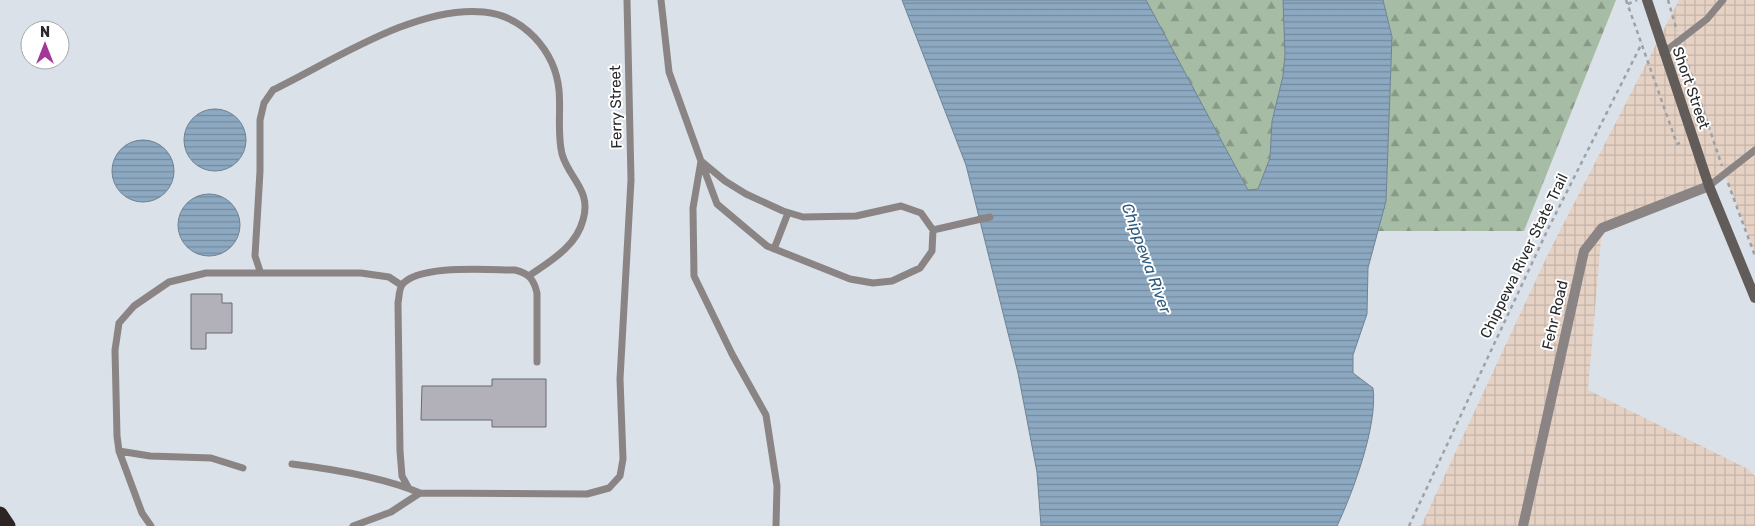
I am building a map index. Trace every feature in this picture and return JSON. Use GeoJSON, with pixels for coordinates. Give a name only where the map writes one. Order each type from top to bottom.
{"type":"FeatureCollection","features":[{"type":"Feature","properties":{"kind":"highway"},"geometry":{"type":"LineString","coordinates":[[0,514],[8,526]]}},
{"type":"Feature","properties":{"kind":"street","name":"Short Street"},"geometry":{"type":"LineString","coordinates":[[1647,0],[1663,53],[1709,186],[1755,298]]}},
{"type":"Feature","properties":{"kind":"street","name":"Fehr Road"},"geometry":{"type":"LineString","coordinates":[[1523,526],[1584,251],[1602,228],[1709,186]]}},
{"type":"Feature","properties":{"kind":"lane","name":"Ferry Street"},"geometry":{"type":"LineString","coordinates":[[420,493],[587,494],[609,488],[620,476],[623,459],[620,379],[631,180],[627,0]]}},
{"type":"Feature","properties":{"kind":"lane"},"geometry":{"type":"LineString","coordinates":[[661,0],[669,72],[701,161],[717,204],[767,246],[850,279],[873,283],[892,281],[920,268],[932,251],[933,230],[921,213],[901,206],[856,216],[803,217],[788,213],[746,194],[725,181],[701,161]]}},
{"type":"Feature","properties":{"kind":"lane"},"geometry":{"type":"LineString","coordinates":[[1663,53],[1707,19],[1724,0]]}},
{"type":"Feature","properties":{"kind":"lane"},"geometry":{"type":"LineString","coordinates":[[260,272],[255,256],[260,171],[260,120],[264,103],[273,90],[396,29],[434,15],[463,11],[486,12],[519,23],[536,36],[557,76],[561,148],[564,162],[582,191],[584,218],[579,233],[560,255],[529,276]]}},
{"type":"Feature","properties":{"kind":"lane"},"geometry":{"type":"LineString","coordinates":[[1709,186],[1755,150]]}},
{"type":"Feature","properties":{"kind":"lane"},"geometry":{"type":"LineString","coordinates":[[701,161],[693,208],[694,276],[732,354],[766,415],[777,486],[776,526]]}},
{"type":"Feature","properties":{"kind":"lane"},"geometry":{"type":"LineString","coordinates":[[774,249],[788,213]]}},
{"type":"Feature","properties":{"kind":"lane"},"geometry":{"type":"LineString","coordinates":[[933,230],[990,217]]}},
{"type":"Feature","properties":{"kind":"lane"},"geometry":{"type":"LineString","coordinates":[[408,487],[402,476],[400,451],[398,303],[402,285],[414,275],[431,271],[515,270],[526,272],[534,283],[537,293],[537,362]]}},
{"type":"Feature","properties":{"kind":"lane"},"geometry":{"type":"LineString","coordinates":[[151,526],[142,513],[119,451],[115,350],[119,322],[134,306],[169,282],[206,273],[361,273],[389,277],[402,285]]}},
{"type":"Feature","properties":{"kind":"lane"},"geometry":{"type":"LineString","coordinates":[[119,451],[150,456],[211,458],[242,468]]}},
{"type":"Feature","properties":{"kind":"lane"},"geometry":{"type":"LineString","coordinates":[[292,464],[408,487],[420,493]]}},
{"type":"Feature","properties":{"kind":"lane"},"geometry":{"type":"LineString","coordinates":[[353,526],[391,512],[420,493]]}},
{"type":"Feature","properties":{"kind":"path"},"geometry":{"type":"LineString","coordinates":[[1668,0],[1725,175],[1755,256]]}},
{"type":"Feature","properties":{"kind":"path"},"geometry":{"type":"LineString","coordinates":[[1635,1],[1627,2],[1677,144]]}},
{"type":"Feature","properties":{"kind":"path","name":"Chippewa River State Trail"},"geometry":{"type":"LineString","coordinates":[[1409,526],[1547,231],[1642,43]]}},
{"type":"Feature","properties":{"kind":"shaded area"},"geometry":{"type":"Polygon","coordinates":[[[1679,0],[1755,0],[1755,253],[1725,175],[1602,228],[1588,390],[1748,469],[1755,476],[1755,526],[1421,526],[1550,250],[1679,0]]]}},
{"type":"Feature","properties":{"kind":"green space"},"geometry":{"type":"Polygon","coordinates":[[[1146,0],[1283,0],[1285,53],[1283,76],[1272,121],[1270,158],[1258,189],[1248,190],[1146,0]]]}},
{"type":"Feature","properties":{"kind":"green space"},"geometry":{"type":"Polygon","coordinates":[[[1383,0],[1616,0],[1524,231],[1377,231],[1386,201],[1392,37],[1383,0]]]}},
{"type":"Feature","properties":{"kind":"water","name":"Chippewa River"},"geometry":{"type":"Polygon","coordinates":[[[902,0],[1146,0],[1248,190],[1258,189],[1270,158],[1272,121],[1283,76],[1285,54],[1283,0],[1383,0],[1392,37],[1386,201],[1368,268],[1367,314],[1353,355],[1353,373],[1373,388],[1374,403],[1363,458],[1337,526],[1041,526],[1037,472],[1018,373],[966,165],[902,0]]]}},
{"type":"Feature","properties":{"kind":"water"},"geometry":{"type":"Polygon","coordinates":[[[209,109],[221,109],[237,118],[244,128],[246,140],[244,152],[237,162],[221,171],[209,171],[198,166],[189,157],[184,146],[184,134],[189,123],[198,114],[209,109]]]}},
{"type":"Feature","properties":{"kind":"water"},"geometry":{"type":"Polygon","coordinates":[[[137,140],[149,140],[165,149],[172,159],[174,171],[172,183],[165,193],[149,202],[137,202],[126,197],[117,188],[112,177],[112,165],[117,154],[126,145],[137,140]]]}},
{"type":"Feature","properties":{"kind":"water"},"geometry":{"type":"Polygon","coordinates":[[[203,194],[215,194],[231,203],[238,213],[240,225],[238,237],[231,247],[215,256],[203,256],[192,251],[183,242],[178,231],[178,219],[183,208],[192,199],[203,194]]]}},
{"type":"Feature","properties":{"kind":"building"},"geometry":{"type":"Polygon","coordinates":[[[191,294],[222,294],[222,303],[232,303],[232,333],[206,333],[206,349],[191,349],[191,294]]]}},
{"type":"Feature","properties":{"kind":"building"},"geometry":{"type":"Polygon","coordinates":[[[492,379],[546,379],[546,427],[492,427],[492,420],[421,420],[422,386],[492,386],[492,379]]]}}]}
